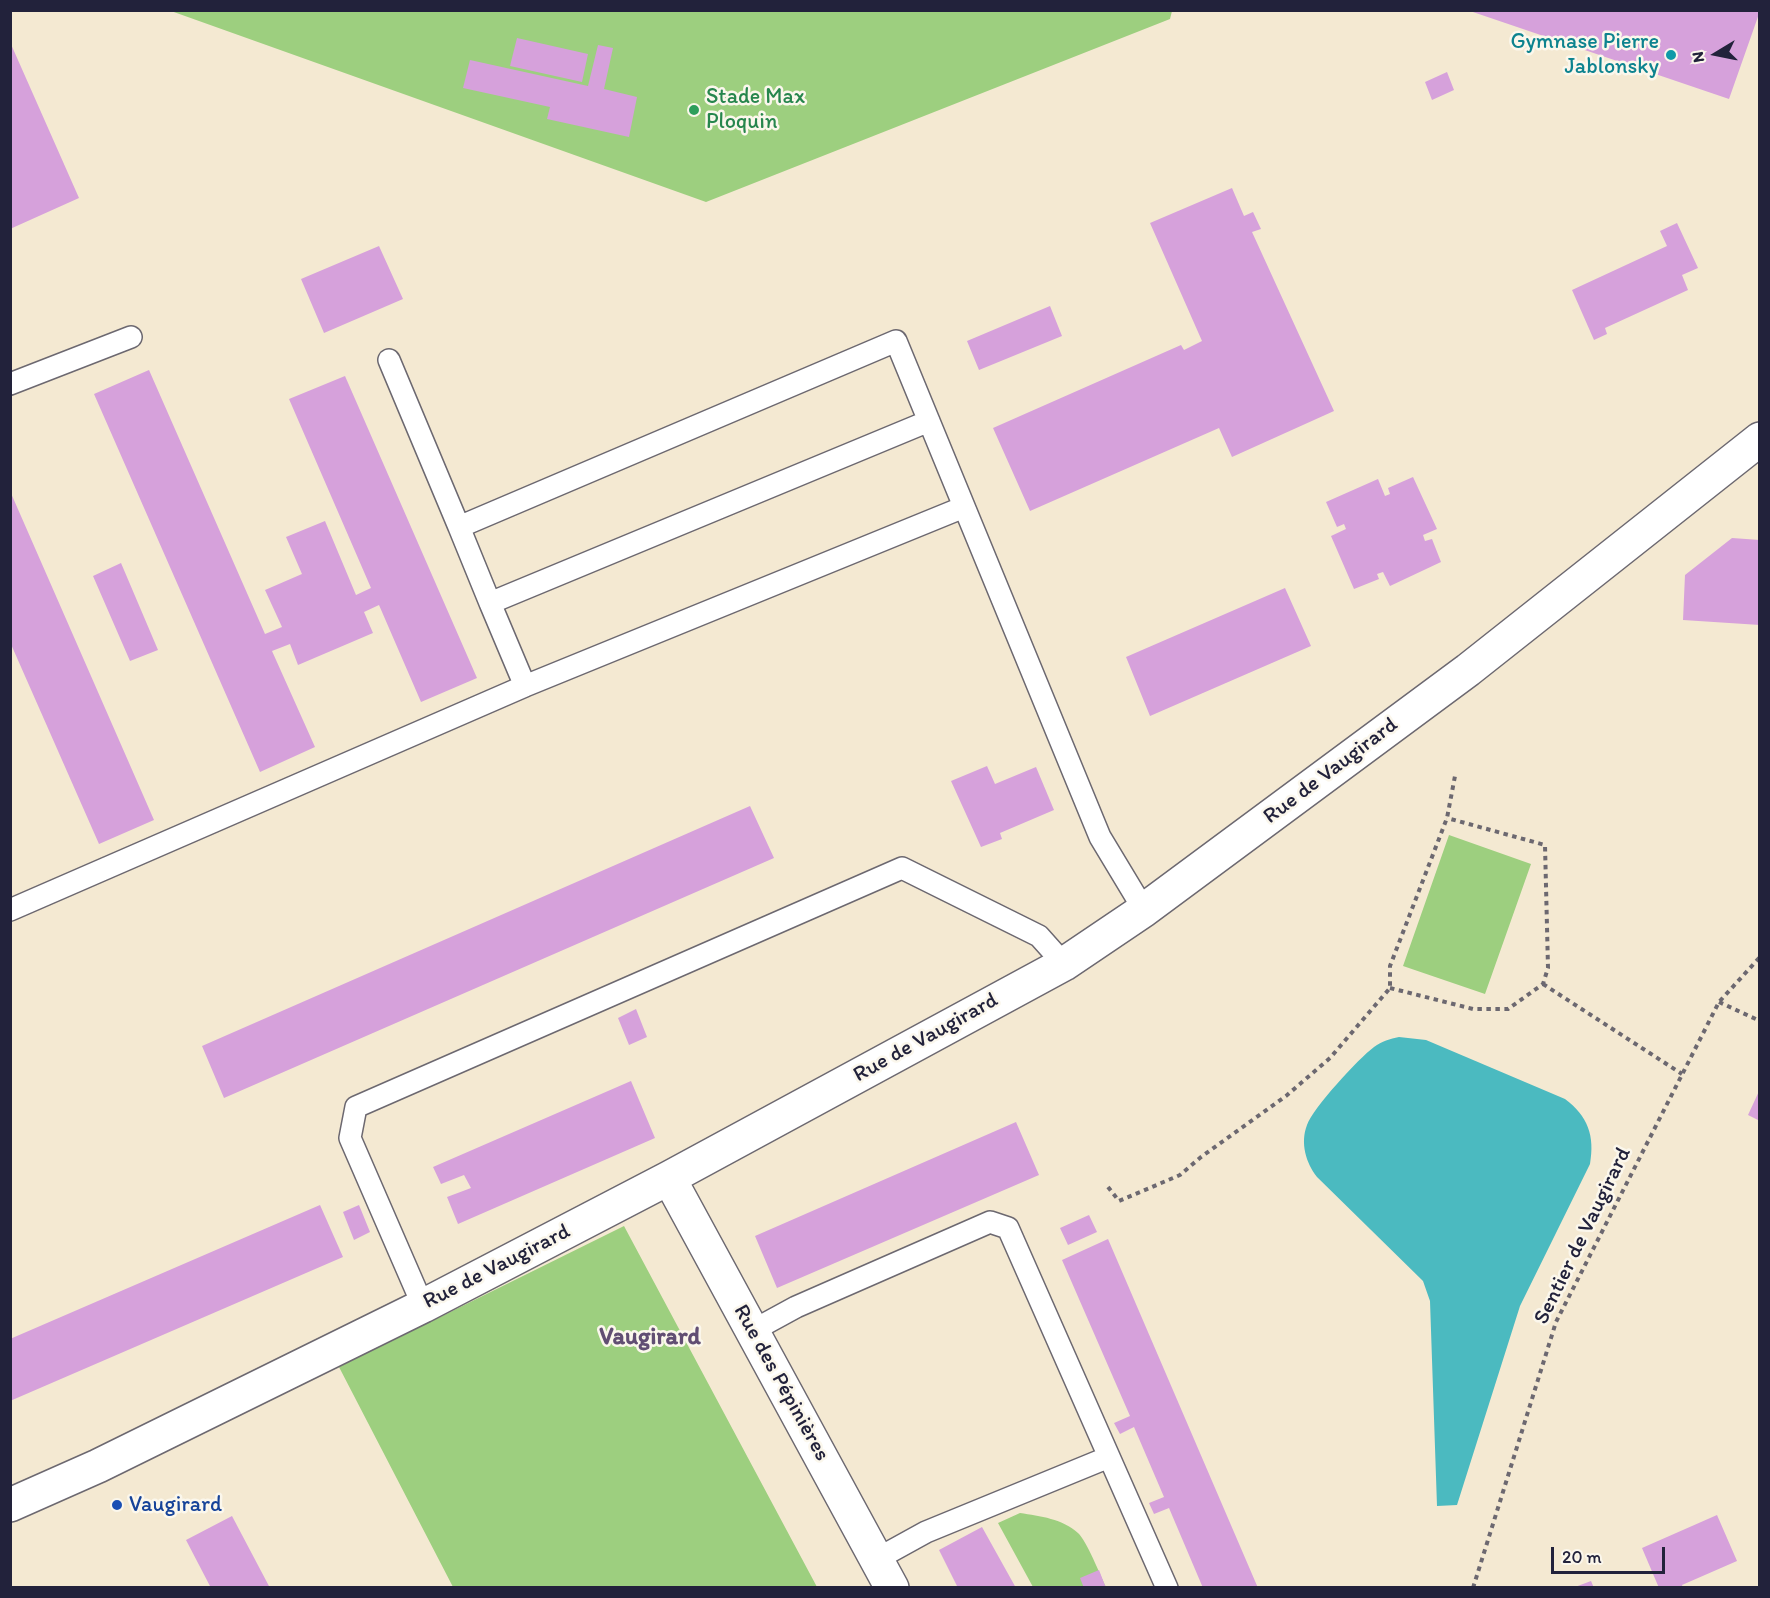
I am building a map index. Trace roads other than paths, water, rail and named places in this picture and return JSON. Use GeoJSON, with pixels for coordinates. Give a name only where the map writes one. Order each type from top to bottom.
{"type":"FeatureCollection","features":[{"type":"Feature","properties":{"kind":"street","name":"Rue de Vaugirard"},"geometry":{"type":"LineString","coordinates":[[10,1505],[98,1466],[423,1306],[669,1178],[1064,964],[1144,910],[1468,670],[1760,439]]}},
{"type":"Feature","properties":{"kind":"street","name":"Rue des Pépinières"},"geometry":{"type":"LineString","coordinates":[[669,1178],[892,1587]]}},
{"type":"Feature","properties":{"kind":"lane"},"geometry":{"type":"LineString","coordinates":[[10,384],[131,338]]}},
{"type":"Feature","properties":{"kind":"lane"},"geometry":{"type":"LineString","coordinates":[[459,527],[896,341],[1100,837],[1144,910]]}},
{"type":"Feature","properties":{"kind":"lane"},"geometry":{"type":"LineString","coordinates":[[389,360],[525,686]]}},
{"type":"Feature","properties":{"kind":"lane"},"geometry":{"type":"LineString","coordinates":[[490,603],[929,422]]}},
{"type":"Feature","properties":{"kind":"lane"},"geometry":{"type":"LineString","coordinates":[[10,910],[525,686],[964,507]]}},
{"type":"Feature","properties":{"kind":"lane"},"geometry":{"type":"LineString","coordinates":[[423,1306],[350,1138],[356,1107],[902,868],[1039,936],[1064,964]]}},
{"type":"Feature","properties":{"kind":"lane"},"geometry":{"type":"LineString","coordinates":[[752,1331],[796,1307],[990,1222],[1008,1228],[1167,1587]]}},
{"type":"Feature","properties":{"kind":"lane"},"geometry":{"type":"LineString","coordinates":[[877,1559],[926,1532],[1109,1456]]}},
{"type":"Feature","properties":{"kind":"water"},"geometry":{"type":"Polygon","coordinates":[[[1399,1037],[1426,1040],[1565,1099],[1584,1120],[1588,1127],[1591,1144],[1590,1164],[1520,1306],[1457,1505],[1437,1506],[1430,1301],[1423,1281],[1317,1177],[1307,1159],[1304,1146],[1305,1132],[1311,1117],[1337,1084],[1374,1047],[1399,1037]]]}},
{"type":"Feature","properties":{"kind":"place","name":"Gymnase Pierre Jablonsky"},"geometry":{"type":"Point","coordinates":[1671,55]}},
{"type":"Feature","properties":{"kind":"place","name":"Stade Max Ploquin"},"geometry":{"type":"Point","coordinates":[694,110]}},
{"type":"Feature","properties":{"kind":"place","name":"Vaugirard"},"geometry":{"type":"Point","coordinates":[117,1505]}},
{"type":"Feature","properties":{"kind":"district","name":"Vaugirard"},"geometry":{"type":"Point","coordinates":[650,1338]}}]}
